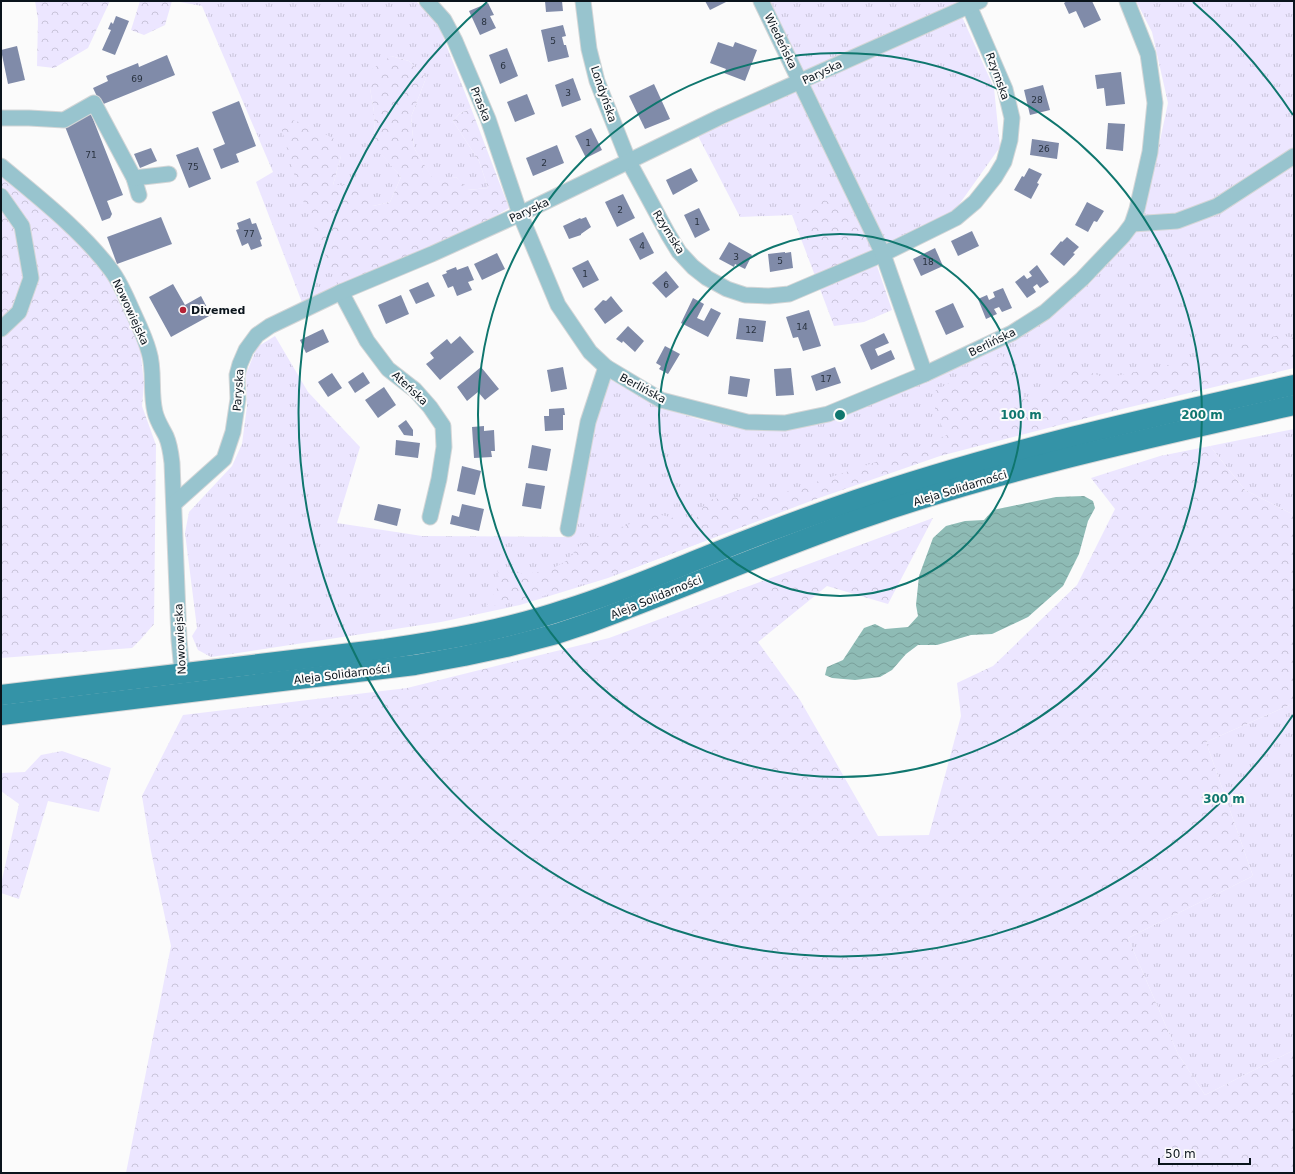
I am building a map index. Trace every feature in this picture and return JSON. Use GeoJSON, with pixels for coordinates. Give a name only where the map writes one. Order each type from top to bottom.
{"type":"FeatureCollection","features":[{"type":"Feature","properties":{"kind":"main road","name":"Aleja Solidarności"},"geometry":{"type":"LineString","coordinates":[[1,695],[411,646],[518,624],[566,610],[606,596],[783,526],[919,479],[1092,431],[1294,385]]}},
{"type":"Feature","properties":{"kind":"main road","name":"Aleja Solidarności"},"geometry":{"type":"LineString","coordinates":[[1,715],[414,665],[523,643],[595,621],[790,544],[863,518],[990,478],[1060,459],[1294,405]]}},
{"type":"Feature","properties":{"kind":"street","name":"Praska"},"geometry":{"type":"LineString","coordinates":[[427,1],[444,20],[455,41],[488,119],[520,214]]}},
{"type":"Feature","properties":{"kind":"street","name":"Londyńska"},"geometry":{"type":"LineString","coordinates":[[583,1],[589,49],[597,82],[629,162]]}},
{"type":"Feature","properties":{"kind":"street","name":"Wiedeńska"},"geometry":{"type":"LineString","coordinates":[[761,1],[800,82]]}},
{"type":"Feature","properties":{"kind":"street","name":"Berlińska"},"geometry":{"type":"LineString","coordinates":[[520,214],[558,305],[590,352],[606,367],[662,400],[747,422],[785,424],[828,414],[925,374],[1012,333],[1045,312],[1082,279],[1123,236],[1132,224],[1150,152],[1155,103],[1148,54],[1127,1]]}},
{"type":"Feature","properties":{"kind":"street","name":"Paryska"},"geometry":{"type":"LineString","coordinates":[[175,503],[224,459],[233,432],[238,399],[237,375],[240,364],[246,350],[257,335],[270,326],[341,292],[432,254],[520,214],[722,116],[972,3]]}},
{"type":"Feature","properties":{"kind":"street","name":"Rzymska"},"geometry":{"type":"LineString","coordinates":[[629,162],[679,252],[693,267],[707,278],[727,290],[745,295],[769,296],[789,294],[883,254],[956,218],[975,202],[986,190],[1004,162],[1010,140],[1012,118],[1005,89],[972,3]]}},
{"type":"Feature","properties":{"kind":"street"},"geometry":{"type":"LineString","coordinates":[[800,82],[883,254],[925,374]]}},
{"type":"Feature","properties":{"kind":"street"},"geometry":{"type":"LineString","coordinates":[[1,118],[64,120],[94,103],[134,178],[139,195]]}},
{"type":"Feature","properties":{"kind":"street"},"geometry":{"type":"LineString","coordinates":[[1132,224],[1177,221],[1217,206],[1294,156]]}},
{"type":"Feature","properties":{"kind":"street","name":"Nowowiejska"},"geometry":{"type":"LineString","coordinates":[[1,166],[87,242],[111,271],[121,287],[145,338],[150,353],[155,411],[170,449],[175,503],[178,595],[184,693]]}},
{"type":"Feature","properties":{"kind":"street"},"geometry":{"type":"LineString","coordinates":[[134,178],[169,174]]}},
{"type":"Feature","properties":{"kind":"street"},"geometry":{"type":"LineString","coordinates":[[1,196],[22,226],[31,278],[19,312],[1,329]]}},
{"type":"Feature","properties":{"kind":"street","name":"Ateńska"},"geometry":{"type":"LineString","coordinates":[[341,292],[367,341],[388,368],[415,390],[443,426],[444,447],[440,479],[430,517]]}},
{"type":"Feature","properties":{"kind":"street","name":"Berlińska"},"geometry":{"type":"LineString","coordinates":[[568,529],[588,422],[606,367]]}},
{"type":"Feature","properties":{"kind":"green space"},"geometry":{"type":"Polygon","coordinates":[[[35,1],[110,1],[88,48],[54,68],[37,66],[38,19],[35,1]]]}},
{"type":"Feature","properties":{"kind":"green space"},"geometry":{"type":"Polygon","coordinates":[[[140,1],[172,1],[165,25],[144,35],[131,30],[140,1]]]}},
{"type":"Feature","properties":{"kind":"green space"},"geometry":{"type":"Polygon","coordinates":[[[174,1],[416,1],[438,24],[471,108],[459,114],[453,121],[479,161],[488,188],[467,190],[456,177],[435,183],[414,148],[411,117],[426,78],[409,61],[391,56],[370,88],[374,112],[375,146],[401,177],[390,202],[373,206],[333,185],[341,156],[308,125],[339,288],[303,305],[256,182],[273,172],[202,6],[174,1]]]}},
{"type":"Feature","properties":{"kind":"green space"},"geometry":{"type":"Polygon","coordinates":[[[769,1],[955,1],[994,88],[1000,147],[953,213],[871,253],[807,209],[792,215],[740,217],[698,136],[809,86],[769,1]]]}},
{"type":"Feature","properties":{"kind":"green space"},"geometry":{"type":"Polygon","coordinates":[[[1136,1],[1294,1],[1294,354],[968,437],[780,512],[608,578],[520,605],[441,622],[211,657],[198,650],[192,636],[197,628],[185,533],[189,512],[232,466],[242,444],[247,406],[246,374],[257,347],[275,336],[308,392],[360,447],[337,523],[422,536],[571,537],[606,377],[658,407],[705,421],[760,430],[811,425],[924,380],[1051,315],[1088,285],[1130,238],[1145,211],[1168,103],[1152,32],[1136,1]]]}},
{"type":"Feature","properties":{"kind":"green space"},"geometry":{"type":"Polygon","coordinates":[[[391,56],[409,61],[426,78],[411,117],[414,148],[435,182],[456,177],[468,190],[488,188],[479,161],[453,121],[459,114],[471,108],[509,208],[463,235],[339,288],[298,188],[280,123],[292,120],[308,125],[336,140],[341,156],[333,185],[361,185],[373,206],[390,202],[401,177],[375,147],[374,112],[370,88],[371,70],[391,56]]]}},
{"type":"Feature","properties":{"kind":"green space"},"geometry":{"type":"Polygon","coordinates":[[[1,170],[85,247],[103,269],[140,345],[144,384],[142,406],[156,445],[154,624],[132,648],[1,658],[1,170]]]}},
{"type":"Feature","properties":{"kind":"green space"},"geometry":{"type":"Polygon","coordinates":[[[824,200],[853,213],[876,263],[892,310],[864,322],[834,326],[792,215],[824,200]]]}},
{"type":"Feature","properties":{"kind":"green space"},"geometry":{"type":"Polygon","coordinates":[[[1279,335],[1294,338],[1294,368],[1122,409],[940,456],[816,499],[634,568],[540,597],[486,607],[500,583],[496,563],[523,574],[548,571],[566,561],[584,541],[657,514],[694,523],[707,500],[730,497],[765,499],[903,453],[947,435],[935,414],[935,391],[1000,354],[1013,366],[1025,400],[1043,393],[1072,366],[1106,378],[1168,365],[1279,335]]]}},
{"type":"Feature","properties":{"kind":"green space"},"geometry":{"type":"Polygon","coordinates":[[[1294,429],[1294,515],[1245,490],[1210,446],[1294,429]]]}},
{"type":"Feature","properties":{"kind":"green space"},"geometry":{"type":"Polygon","coordinates":[[[1210,446],[1245,490],[1294,515],[1294,703],[1206,742],[1253,876],[1128,938],[1178,1054],[1205,1095],[1294,1050],[1294,1173],[126,1173],[171,946],[151,851],[142,796],[183,715],[407,688],[609,638],[933,518],[888,604],[827,586],[758,642],[800,700],[878,836],[929,835],[961,716],[957,683],[993,666],[1077,585],[1115,509],[1091,478],[1160,456],[1210,446]]]}},
{"type":"Feature","properties":{"kind":"green space"},"geometry":{"type":"Polygon","coordinates":[[[1294,703],[1294,1050],[1205,1095],[1178,1054],[1128,938],[1253,876],[1206,742],[1294,703]]]}},
{"type":"Feature","properties":{"kind":"green space"},"geometry":{"type":"Polygon","coordinates":[[[62,751],[111,768],[99,812],[48,801],[19,899],[1,893],[1,884],[19,804],[1,791],[1,773],[25,772],[41,755],[62,751]]]}},
{"type":"Feature","properties":{"kind":"water"},"geometry":{"type":"Polygon","coordinates":[[[1084,496],[1093,501],[1095,508],[1088,521],[1079,554],[1063,586],[1028,617],[992,634],[971,635],[937,645],[918,645],[906,654],[892,670],[880,677],[855,680],[832,678],[825,675],[827,667],[843,660],[864,628],[875,624],[885,629],[908,627],[918,616],[916,605],[919,576],[933,538],[946,526],[965,521],[984,520],[993,510],[1056,497],[1084,496]]]}},
{"type":"Feature","properties":{"kind":"building"},"geometry":{"type":"Polygon","coordinates":[[[545,1],[562,1],[563,11],[546,12],[545,1]]]}},
{"type":"Feature","properties":{"kind":"building"},"geometry":{"type":"Polygon","coordinates":[[[705,1],[728,1],[710,10],[705,1]]]}},
{"type":"Feature","properties":{"kind":"building"},"geometry":{"type":"Polygon","coordinates":[[[1067,1],[1092,1],[1101,20],[1084,28],[1076,11],[1069,14],[1064,3],[1067,1]]]}},
{"type":"Feature","properties":{"kind":"building"},"geometry":{"type":"Polygon","coordinates":[[[488,3],[494,15],[490,16],[496,28],[480,35],[469,11],[488,3]]]}},
{"type":"Feature","properties":{"kind":"building"},"geometry":{"type":"Polygon","coordinates":[[[116,16],[129,21],[115,55],[102,50],[111,30],[108,29],[111,22],[113,24],[116,16]]]}},
{"type":"Feature","properties":{"kind":"building"},"geometry":{"type":"Polygon","coordinates":[[[563,25],[566,36],[562,37],[569,57],[548,62],[541,30],[563,25]]]}},
{"type":"Feature","properties":{"kind":"building"},"geometry":{"type":"Polygon","coordinates":[[[718,42],[733,47],[735,42],[757,50],[745,81],[724,73],[726,69],[710,63],[718,42]]]}},
{"type":"Feature","properties":{"kind":"building"},"geometry":{"type":"Polygon","coordinates":[[[17,46],[25,80],[8,84],[1,50],[17,46]]]}},
{"type":"Feature","properties":{"kind":"building"},"geometry":{"type":"Polygon","coordinates":[[[507,48],[518,76],[500,84],[489,55],[507,48]]]}},
{"type":"Feature","properties":{"kind":"building"},"geometry":{"type":"Polygon","coordinates":[[[167,55],[175,75],[101,105],[93,88],[108,81],[106,76],[138,63],[139,67],[167,55]]]}},
{"type":"Feature","properties":{"kind":"building"},"geometry":{"type":"Polygon","coordinates":[[[1121,72],[1125,104],[1106,106],[1104,88],[1097,89],[1095,75],[1121,72]]]}},
{"type":"Feature","properties":{"kind":"building"},"geometry":{"type":"Polygon","coordinates":[[[573,78],[581,100],[562,107],[555,85],[573,78]]]}},
{"type":"Feature","properties":{"kind":"building"},"geometry":{"type":"Polygon","coordinates":[[[654,84],[670,119],[645,129],[629,96],[654,84]]]}},
{"type":"Feature","properties":{"kind":"building"},"geometry":{"type":"Polygon","coordinates":[[[1043,85],[1050,110],[1030,115],[1024,90],[1043,85]]]}},
{"type":"Feature","properties":{"kind":"building"},"geometry":{"type":"Polygon","coordinates":[[[527,94],[535,114],[515,122],[507,102],[527,94]]]}},
{"type":"Feature","properties":{"kind":"building"},"geometry":{"type":"Polygon","coordinates":[[[239,101],[256,146],[236,154],[239,162],[221,169],[213,149],[225,144],[212,112],[239,101]]]}},
{"type":"Feature","properties":{"kind":"building"},"geometry":{"type":"Polygon","coordinates":[[[91,114],[123,195],[107,201],[112,214],[110,218],[102,221],[64,124],[91,114]]]}},
{"type":"Feature","properties":{"kind":"building"},"geometry":{"type":"Polygon","coordinates":[[[1108,123],[1125,124],[1123,151],[1106,149],[1108,123]]]}},
{"type":"Feature","properties":{"kind":"building"},"geometry":{"type":"Polygon","coordinates":[[[591,128],[602,150],[586,158],[575,136],[591,128]]]}},
{"type":"Feature","properties":{"kind":"building"},"geometry":{"type":"Polygon","coordinates":[[[1032,139],[1059,143],[1057,159],[1030,155],[1032,139]]]}},
{"type":"Feature","properties":{"kind":"building"},"geometry":{"type":"Polygon","coordinates":[[[557,145],[564,163],[533,176],[526,158],[557,145]]]}},
{"type":"Feature","properties":{"kind":"building"},"geometry":{"type":"Polygon","coordinates":[[[198,147],[211,179],[189,188],[176,155],[198,147]]]}},
{"type":"Feature","properties":{"kind":"building"},"geometry":{"type":"Polygon","coordinates":[[[151,148],[157,161],[140,168],[134,154],[151,148]]]}},
{"type":"Feature","properties":{"kind":"building"},"geometry":{"type":"Polygon","coordinates":[[[691,168],[698,181],[673,195],[666,180],[691,168]]]}},
{"type":"Feature","properties":{"kind":"building"},"geometry":{"type":"Polygon","coordinates":[[[1029,168],[1042,174],[1037,183],[1039,184],[1031,199],[1014,190],[1022,176],[1024,177],[1029,168]]]}},
{"type":"Feature","properties":{"kind":"building"},"geometry":{"type":"Polygon","coordinates":[[[623,194],[635,218],[617,227],[605,202],[623,194]]]}},
{"type":"Feature","properties":{"kind":"building"},"geometry":{"type":"Polygon","coordinates":[[[1087,202],[1104,211],[1097,222],[1094,221],[1088,232],[1075,225],[1087,202]]]}},
{"type":"Feature","properties":{"kind":"building"},"geometry":{"type":"Polygon","coordinates":[[[699,208],[710,230],[695,238],[684,215],[699,208]]]}},
{"type":"Feature","properties":{"kind":"building"},"geometry":{"type":"Polygon","coordinates":[[[161,217],[172,244],[117,264],[107,237],[161,217]]]}},
{"type":"Feature","properties":{"kind":"building"},"geometry":{"type":"Polygon","coordinates":[[[586,217],[591,227],[581,235],[569,239],[563,226],[580,218],[586,217]]]}},
{"type":"Feature","properties":{"kind":"building"},"geometry":{"type":"Polygon","coordinates":[[[250,218],[252,224],[256,223],[262,239],[260,240],[262,246],[251,250],[248,243],[242,246],[236,230],[239,229],[237,223],[250,218]]]}},
{"type":"Feature","properties":{"kind":"building"},"geometry":{"type":"Polygon","coordinates":[[[972,231],[979,246],[958,256],[951,241],[972,231]]]}},
{"type":"Feature","properties":{"kind":"building"},"geometry":{"type":"Polygon","coordinates":[[[643,232],[654,253],[640,260],[629,239],[643,232]]]}},
{"type":"Feature","properties":{"kind":"building"},"geometry":{"type":"Polygon","coordinates":[[[1067,237],[1079,247],[1064,266],[1050,254],[1061,241],[1062,242],[1067,237]]]}},
{"type":"Feature","properties":{"kind":"building"},"geometry":{"type":"Polygon","coordinates":[[[729,242],[752,255],[745,269],[735,264],[734,267],[719,259],[729,242]]]}},
{"type":"Feature","properties":{"kind":"building"},"geometry":{"type":"Polygon","coordinates":[[[935,248],[943,266],[921,276],[913,259],[935,248]]]}},
{"type":"Feature","properties":{"kind":"building"},"geometry":{"type":"Polygon","coordinates":[[[791,252],[793,268],[770,272],[768,254],[791,252]]]}},
{"type":"Feature","properties":{"kind":"building"},"geometry":{"type":"Polygon","coordinates":[[[497,253],[505,269],[482,280],[474,264],[497,253]]]}},
{"type":"Feature","properties":{"kind":"building"},"geometry":{"type":"Polygon","coordinates":[[[588,260],[599,280],[583,288],[572,268],[588,260]]]}},
{"type":"Feature","properties":{"kind":"building"},"geometry":{"type":"Polygon","coordinates":[[[1037,265],[1049,282],[1040,288],[1037,284],[1033,287],[1036,292],[1027,298],[1015,282],[1024,275],[1027,279],[1032,276],[1029,272],[1037,265]]]}},
{"type":"Feature","properties":{"kind":"building"},"geometry":{"type":"Polygon","coordinates":[[[468,266],[474,280],[468,282],[472,290],[457,296],[453,286],[448,288],[442,275],[447,273],[446,271],[456,267],[457,270],[468,266]]]}},
{"type":"Feature","properties":{"kind":"building"},"geometry":{"type":"Polygon","coordinates":[[[666,271],[679,287],[666,298],[652,283],[666,271]]]}},
{"type":"Feature","properties":{"kind":"building"},"geometry":{"type":"Polygon","coordinates":[[[428,282],[435,296],[416,304],[409,290],[428,282]]]}},
{"type":"Feature","properties":{"kind":"building","name":"Divemed"},"geometry":{"type":"Polygon","coordinates":[[[173,284],[185,305],[201,296],[211,315],[171,337],[149,297],[173,284]]]}},
{"type":"Feature","properties":{"kind":"building"},"geometry":{"type":"Polygon","coordinates":[[[1003,288],[1012,308],[1002,312],[999,307],[994,309],[997,314],[986,319],[978,299],[987,295],[989,300],[995,297],[993,292],[1003,288]]]}},
{"type":"Feature","properties":{"kind":"building"},"geometry":{"type":"Polygon","coordinates":[[[401,295],[409,314],[386,324],[378,305],[401,295]]]}},
{"type":"Feature","properties":{"kind":"building"},"geometry":{"type":"Polygon","coordinates":[[[611,296],[623,311],[605,324],[594,309],[603,300],[606,301],[611,296]]]}},
{"type":"Feature","properties":{"kind":"building"},"geometry":{"type":"Polygon","coordinates":[[[693,298],[704,304],[697,318],[704,321],[711,308],[721,313],[708,337],[681,323],[693,298]]]}},
{"type":"Feature","properties":{"kind":"building"},"geometry":{"type":"Polygon","coordinates":[[[953,303],[964,327],[946,335],[935,311],[953,303]]]}},
{"type":"Feature","properties":{"kind":"building"},"geometry":{"type":"Polygon","coordinates":[[[809,310],[821,346],[803,351],[798,337],[793,338],[786,317],[809,310]]]}},
{"type":"Feature","properties":{"kind":"building"},"geometry":{"type":"Polygon","coordinates":[[[739,318],[766,321],[763,342],[736,339],[739,318]]]}},
{"type":"Feature","properties":{"kind":"building"},"geometry":{"type":"Polygon","coordinates":[[[628,326],[644,341],[635,352],[623,341],[622,343],[616,339],[628,326]]]}},
{"type":"Feature","properties":{"kind":"building"},"geometry":{"type":"Polygon","coordinates":[[[323,329],[329,342],[306,353],[300,340],[323,329]]]}},
{"type":"Feature","properties":{"kind":"building"},"geometry":{"type":"Polygon","coordinates":[[[884,333],[889,343],[875,349],[878,356],[891,350],[895,359],[871,370],[860,345],[884,333]]]}},
{"type":"Feature","properties":{"kind":"building"},"geometry":{"type":"Polygon","coordinates":[[[460,336],[474,352],[440,380],[426,364],[434,358],[430,353],[447,339],[451,344],[460,336]]]}},
{"type":"Feature","properties":{"kind":"building"},"geometry":{"type":"Polygon","coordinates":[[[665,346],[680,354],[668,374],[659,369],[661,366],[656,363],[665,346]]]}},
{"type":"Feature","properties":{"kind":"building"},"geometry":{"type":"Polygon","coordinates":[[[481,367],[499,389],[485,400],[478,392],[467,401],[457,387],[481,367]]]}},
{"type":"Feature","properties":{"kind":"building"},"geometry":{"type":"Polygon","coordinates":[[[563,367],[567,389],[551,392],[547,370],[563,367]]]}},
{"type":"Feature","properties":{"kind":"building"},"geometry":{"type":"Polygon","coordinates":[[[835,367],[841,383],[816,391],[811,376],[835,367]]]}},
{"type":"Feature","properties":{"kind":"building"},"geometry":{"type":"Polygon","coordinates":[[[791,368],[794,395],[776,396],[774,369],[791,368]]]}},
{"type":"Feature","properties":{"kind":"building"},"geometry":{"type":"Polygon","coordinates":[[[363,372],[370,383],[355,393],[348,382],[363,372]]]}},
{"type":"Feature","properties":{"kind":"building"},"geometry":{"type":"Polygon","coordinates":[[[332,373],[342,388],[328,397],[318,382],[332,373]]]}},
{"type":"Feature","properties":{"kind":"building"},"geometry":{"type":"Polygon","coordinates":[[[730,376],[750,379],[747,397],[728,394],[730,376]]]}},
{"type":"Feature","properties":{"kind":"building"},"geometry":{"type":"Polygon","coordinates":[[[384,387],[396,405],[378,418],[365,400],[384,387]]]}},
{"type":"Feature","properties":{"kind":"building"},"geometry":{"type":"Polygon","coordinates":[[[564,408],[565,415],[563,415],[563,430],[545,431],[544,416],[549,416],[549,409],[564,408]]]}},
{"type":"Feature","properties":{"kind":"building"},"geometry":{"type":"Polygon","coordinates":[[[406,420],[413,430],[413,436],[404,435],[398,426],[406,420]]]}},
{"type":"Feature","properties":{"kind":"building"},"geometry":{"type":"Polygon","coordinates":[[[484,426],[484,431],[494,430],[495,451],[491,451],[492,457],[474,458],[472,427],[484,426]]]}},
{"type":"Feature","properties":{"kind":"building"},"geometry":{"type":"Polygon","coordinates":[[[396,440],[420,443],[418,458],[395,455],[396,440]]]}},
{"type":"Feature","properties":{"kind":"building"},"geometry":{"type":"Polygon","coordinates":[[[532,445],[551,449],[547,471],[528,468],[532,445]]]}},
{"type":"Feature","properties":{"kind":"building"},"geometry":{"type":"Polygon","coordinates":[[[462,466],[481,471],[475,495],[457,491],[462,466]]]}},
{"type":"Feature","properties":{"kind":"building"},"geometry":{"type":"Polygon","coordinates":[[[526,483],[545,486],[541,509],[522,506],[526,483]]]}},
{"type":"Feature","properties":{"kind":"building"},"geometry":{"type":"Polygon","coordinates":[[[378,504],[401,509],[397,526],[374,520],[378,504]]]}},
{"type":"Feature","properties":{"kind":"building"},"geometry":{"type":"Polygon","coordinates":[[[462,504],[484,509],[479,531],[450,524],[452,515],[459,517],[462,504]]]}},
{"type":"Feature","properties":{"kind":"place","name":"Divemed"},"geometry":{"type":"Point","coordinates":[183,310]}}]}
